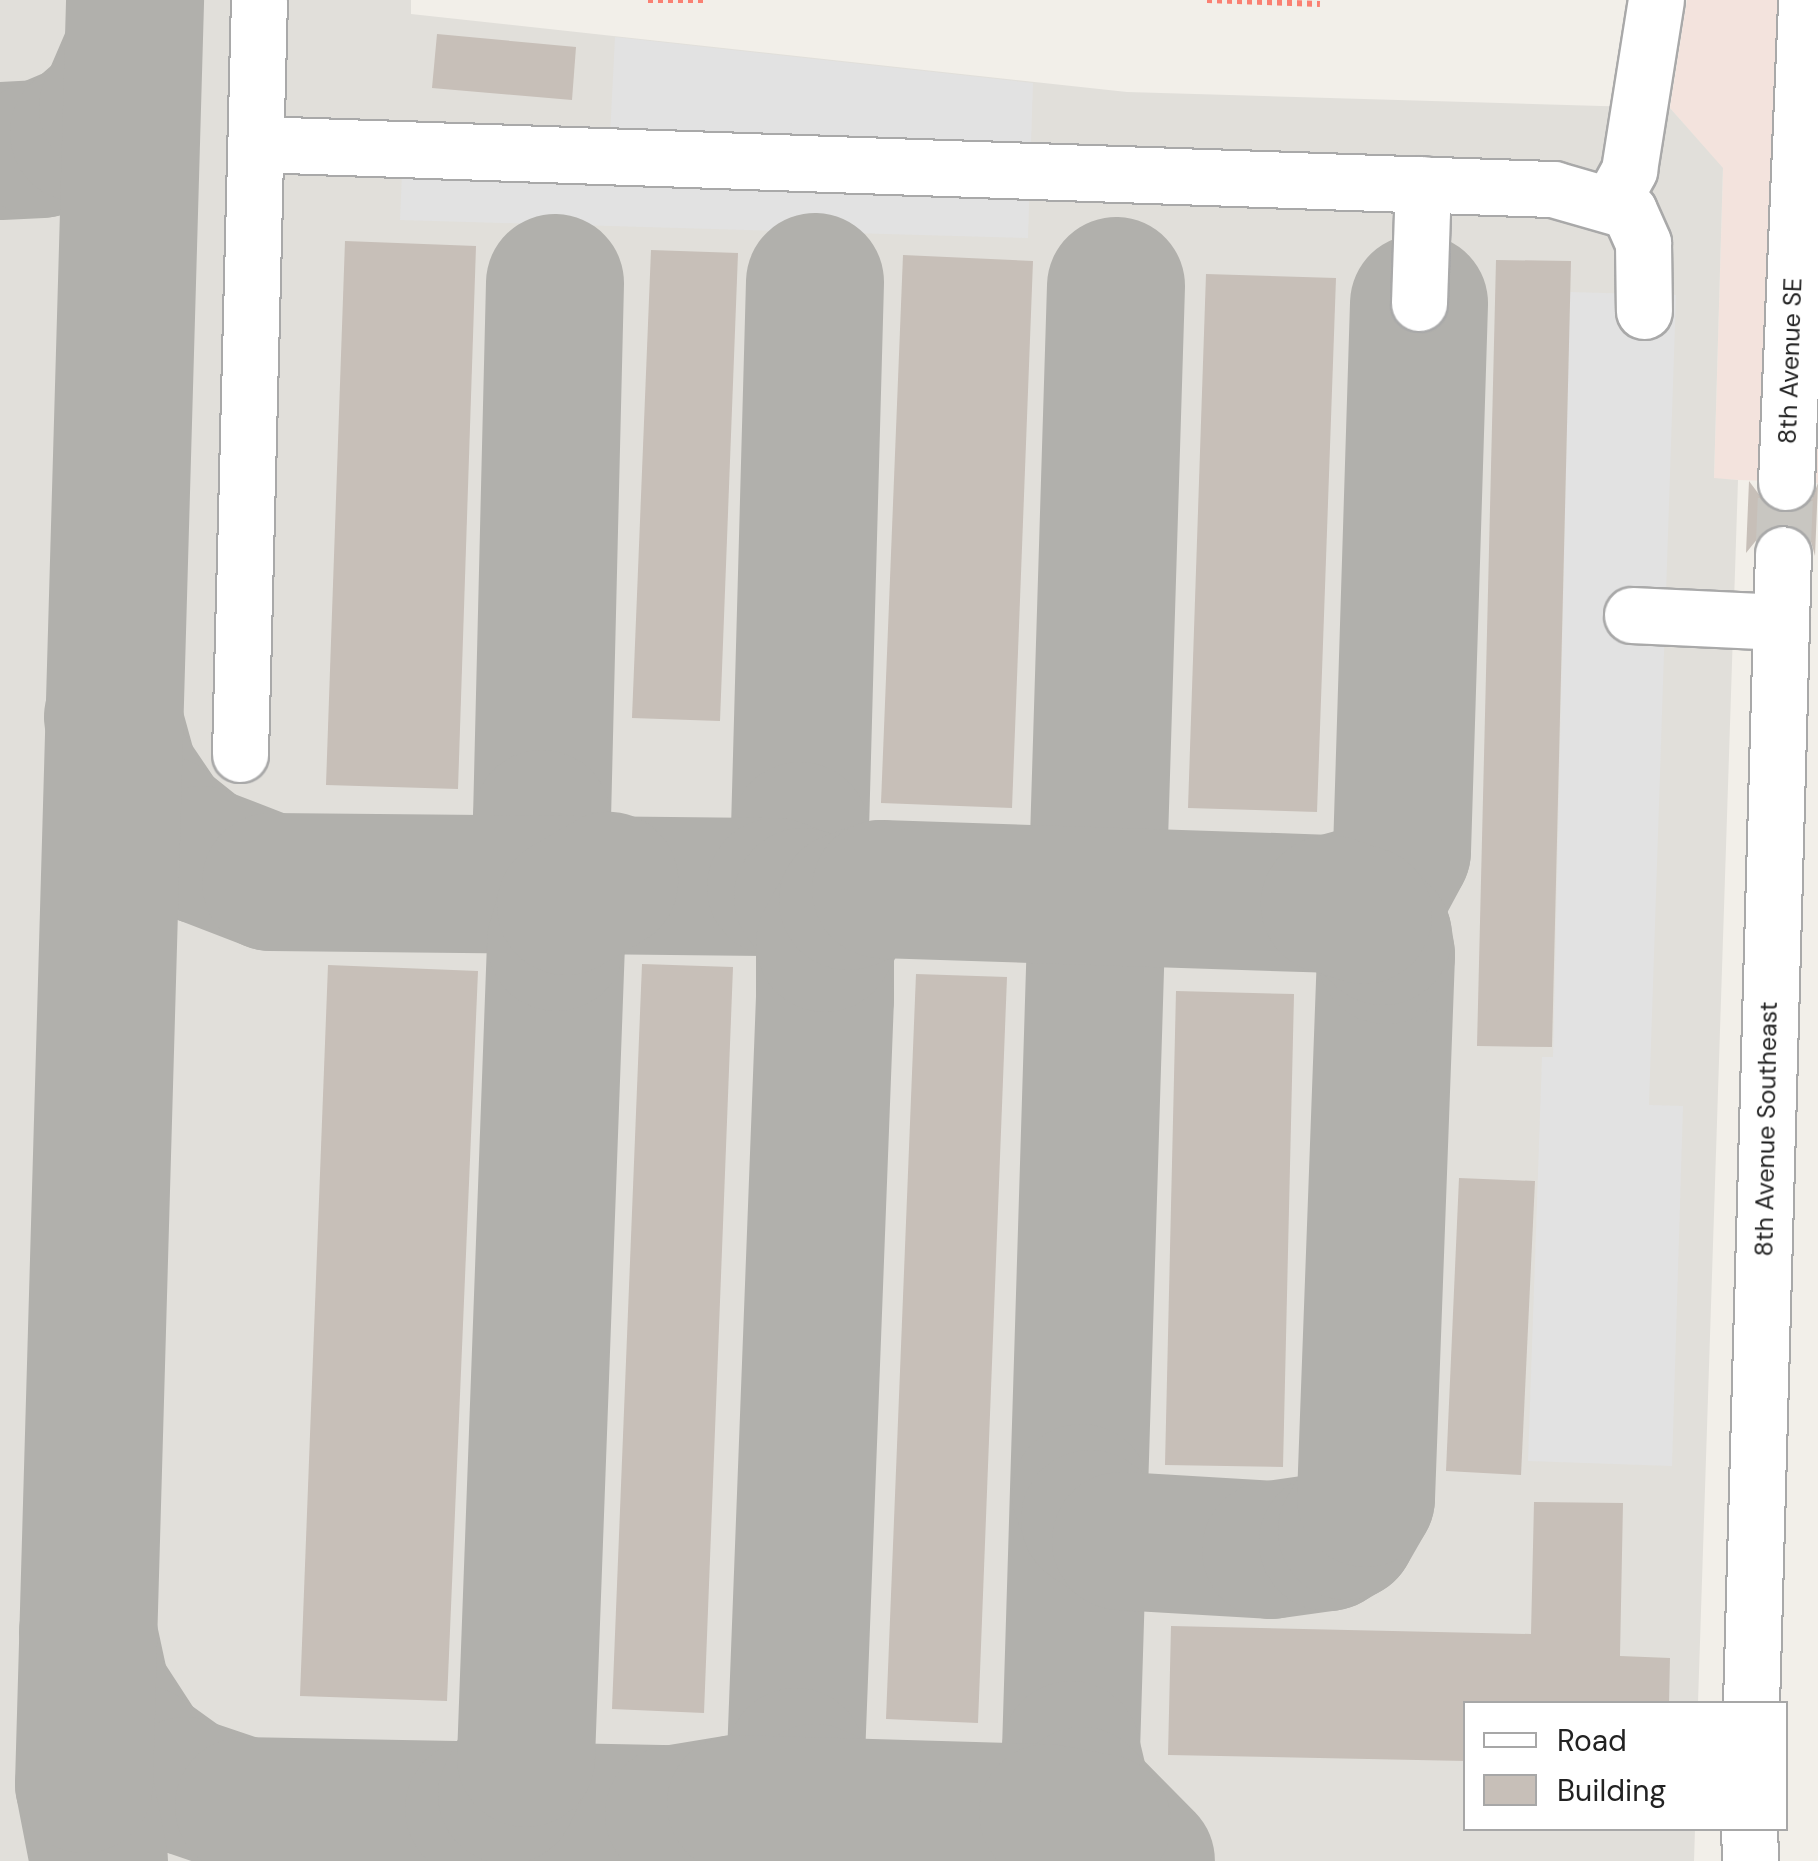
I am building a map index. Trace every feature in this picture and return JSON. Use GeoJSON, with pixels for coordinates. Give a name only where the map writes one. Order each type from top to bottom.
{"type":"FeatureCollection","features":[{"type":"Feature","properties":{"kind":"street"},"geometry":{"type":"LineString","coordinates":[[240,754],[259,0]]}},
{"type":"Feature","properties":{"kind":"street"},"geometry":{"type":"LineString","coordinates":[[1611,203],[1630,170],[1656,0]]}},
{"type":"Feature","properties":{"kind":"street","name":"8th Avenue SE"},"geometry":{"type":"LineString","coordinates":[[1786,482],[1806,0]]}},
{"type":"Feature","properties":{"kind":"street"},"geometry":{"type":"LineString","coordinates":[[256,144],[1553,189],[1629,211],[1643,243],[1644,311]]}},
{"type":"Feature","properties":{"kind":"street"},"geometry":{"type":"LineString","coordinates":[[1419,303],[1422,184]]}},
{"type":"Feature","properties":{"kind":"street","name":"8th Avenue Southeast"},"geometry":{"type":"LineString","coordinates":[[1751,1701],[1784,554]]}},
{"type":"Feature","properties":{"kind":"street"},"geometry":{"type":"LineString","coordinates":[[1632,615],[1781,622]]}},
{"type":"Feature","properties":{"kind":"street"},"geometry":{"type":"LineString","coordinates":[[1749,1831],[1750,1861]]}},
{"type":"Feature","properties":{"kind":"path"},"geometry":{"type":"LineString","coordinates":[[648,0],[708,0]]}},
{"type":"Feature","properties":{"kind":"path"},"geometry":{"type":"LineString","coordinates":[[1207,0],[1320,4]]}},
{"type":"Feature","properties":{"kind":"shaded area"},"geometry":{"type":"Polygon","coordinates":[[[0,0],[411,0],[411,14],[1127,92],[1670,108],[1723,168],[1714,478],[1738,480],[1698,1701],[1463,1701],[1463,1831],[1695,1831],[1694,1861],[0,1861],[0,0]]]}},
{"type":"Feature","properties":{"kind":"shaded area"},"geometry":{"type":"Polygon","coordinates":[[[1687,0],[1818,0],[1818,483],[1714,479],[1723,169],[1670,108],[1687,0]]]}},
{"type":"Feature","properties":{"kind":"shaded area"},"geometry":{"type":"Polygon","coordinates":[[[615,37],[1033,83],[1028,238],[400,220],[403,149],[609,156],[615,37]]]}},
{"type":"Feature","properties":{"kind":"shaded area"},"geometry":{"type":"Polygon","coordinates":[[[1570,292],[1676,295],[1649,1105],[1683,1106],[1672,1466],[1528,1461],[1542,1057],[1553,1057],[1570,292]]]}},
{"type":"Feature","properties":{"kind":"building"},"geometry":{"type":"Polygon","coordinates":[[[437,34],[576,47],[572,100],[432,88],[437,34]]]}},
{"type":"Feature","properties":{"kind":"building"},"geometry":{"type":"Polygon","coordinates":[[[345,241],[476,246],[458,789],[326,785],[345,241]]]}},
{"type":"Feature","properties":{"kind":"building"},"geometry":{"type":"Polygon","coordinates":[[[651,250],[738,253],[720,721],[632,718],[651,250]]]}},
{"type":"Feature","properties":{"kind":"building"},"geometry":{"type":"Polygon","coordinates":[[[903,255],[1033,261],[1012,808],[881,803],[903,255]]]}},
{"type":"Feature","properties":{"kind":"building"},"geometry":{"type":"Polygon","coordinates":[[[1496,260],[1571,261],[1552,1047],[1477,1046],[1496,260]]]}},
{"type":"Feature","properties":{"kind":"building"},"geometry":{"type":"Polygon","coordinates":[[[1206,274],[1336,278],[1317,812],[1188,808],[1206,274]]]}},
{"type":"Feature","properties":{"kind":"building"},"geometry":{"type":"Polygon","coordinates":[[[1749,481],[1769,508],[1786,513],[1812,499],[1818,483],[1815,556],[1810,538],[1785,523],[1767,527],[1746,553],[1749,481]]]}},
{"type":"Feature","properties":{"kind":"building"},"geometry":{"type":"Polygon","coordinates":[[[642,964],[733,967],[704,1713],[612,1709],[642,964]]]}},
{"type":"Feature","properties":{"kind":"building"},"geometry":{"type":"Polygon","coordinates":[[[328,965],[478,971],[447,1701],[300,1696],[328,965]]]}},
{"type":"Feature","properties":{"kind":"building"},"geometry":{"type":"Polygon","coordinates":[[[916,974],[1007,977],[978,1723],[886,1719],[916,974]]]}},
{"type":"Feature","properties":{"kind":"building"},"geometry":{"type":"Polygon","coordinates":[[[1176,991],[1294,994],[1283,1467],[1165,1465],[1176,991]]]}},
{"type":"Feature","properties":{"kind":"building"},"geometry":{"type":"Polygon","coordinates":[[[1459,1178],[1535,1181],[1521,1475],[1446,1471],[1459,1178]]]}},
{"type":"Feature","properties":{"kind":"building"},"geometry":{"type":"Polygon","coordinates":[[[1534,1502],[1623,1503],[1620,1656],[1670,1658],[1669,1701],[1463,1701],[1463,1761],[1168,1755],[1171,1626],[1531,1634],[1534,1502]]]}},
{"type":"Feature","properties":{"kind":"taxiway"},"geometry":{"type":"LineString","coordinates":[[99,1861],[84,1784],[135,0]]}},
{"type":"Feature","properties":{"kind":"taxiway"},"geometry":{"type":"LineString","coordinates":[[0,151],[41,149],[79,133],[108,108],[133,50]]}},
{"type":"Feature","properties":{"kind":"taxiway"},"geometry":{"type":"LineString","coordinates":[[815,282],[800,831],[825,943],[825,998],[796,1757],[815,1793],[843,1806]]}},
{"type":"Feature","properties":{"kind":"taxiway"},"geometry":{"type":"LineString","coordinates":[[555,283],[542,819],[556,942]]}},
{"type":"Feature","properties":{"kind":"taxiway"},"geometry":{"type":"LineString","coordinates":[[1116,286],[1071,1750],[1082,1796],[1146,1861]]}},
{"type":"Feature","properties":{"kind":"taxiway"},"geometry":{"type":"LineString","coordinates":[[825,943],[848,901],[881,889],[1330,904],[1381,890],[1402,851],[1419,303]]}},
{"type":"Feature","properties":{"kind":"taxiway"},"geometry":{"type":"LineString","coordinates":[[113,717],[129,775],[162,824],[201,855],[271,882],[776,887],[803,897],[822,921]]}},
{"type":"Feature","properties":{"kind":"taxiway"},"geometry":{"type":"LineString","coordinates":[[474,1809],[507,1795],[526,1758],[556,942],[566,906],[609,881]]}},
{"type":"Feature","properties":{"kind":"taxiway"},"geometry":{"type":"LineString","coordinates":[[1081,1493],[1090,1519],[1121,1541],[1271,1550],[1328,1542],[1347,1531],[1366,1498],[1386,955],[1383,936],[1363,915],[1330,904]]}},
{"type":"Feature","properties":{"kind":"taxiway"},"geometry":{"type":"LineString","coordinates":[[88,1632],[101,1692],[142,1755],[185,1786],[244,1806],[674,1814],[736,1804],[1048,1813],[1102,1823]]}},
{"type":"Feature","properties":{"kind":"tunnel"},"geometry":{"type":"LineString","coordinates":[[1783,554],[1786,482]]}}]}
